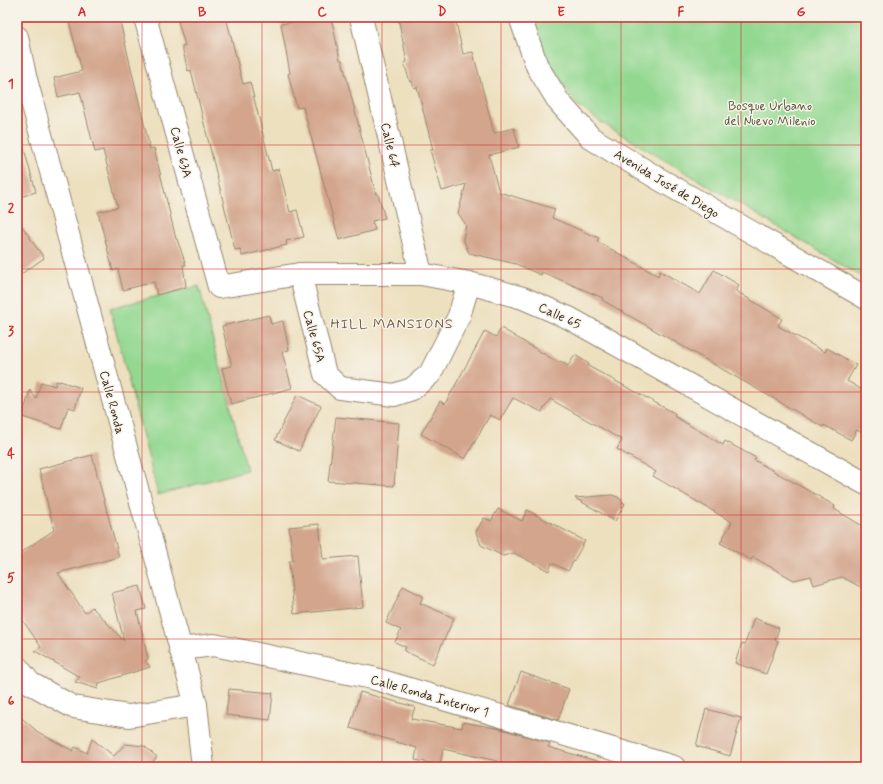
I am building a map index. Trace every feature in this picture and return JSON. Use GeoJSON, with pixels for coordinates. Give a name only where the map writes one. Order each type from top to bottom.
{"type":"FeatureCollection","features":[{"type":"Feature","properties":{"kind":"street","name":"Calle 63A"},"geometry":{"type":"LineString","coordinates":[[146,17],[219,287]]}},
{"type":"Feature","properties":{"kind":"street","name":"Calle 64"},"geometry":{"type":"LineString","coordinates":[[361,17],[421,274]]}},
{"type":"Feature","properties":{"kind":"street","name":"Avenida José de Diego"},"geometry":{"type":"LineString","coordinates":[[520,17],[537,66],[559,102],[591,138],[659,179],[866,298]]}},
{"type":"Feature","properties":{"kind":"street","name":"Calle Ronda"},"geometry":{"type":"LineString","coordinates":[[17,37],[21,77],[196,705],[203,767]]}},
{"type":"Feature","properties":{"kind":"street","name":"Calle 65"},"geometry":{"type":"LineString","coordinates":[[219,287],[300,274],[421,274],[469,283],[523,298],[569,318],[866,484]]}},
{"type":"Feature","properties":{"kind":"street","name":"Calle 65A"},"geometry":{"type":"LineString","coordinates":[[300,274],[325,374],[340,388],[394,395],[412,389],[430,374],[459,316],[469,283]]}},
{"type":"Feature","properties":{"kind":"street","name":"Calle Ronda Interior 1"},"geometry":{"type":"LineString","coordinates":[[180,649],[214,645],[372,678],[674,767]]}},
{"type":"Feature","properties":{"kind":"street"},"geometry":{"type":"LineString","coordinates":[[17,667],[30,683],[73,707],[129,716],[196,705]]}},
{"type":"Feature","properties":{"kind":"green space","name":"Bosque Urbano del Nuevo Milenio"},"geometry":{"type":"Polygon","coordinates":[[[531,17],[866,17],[866,279],[602,123],[576,104],[543,54],[531,17]]]}},
{"type":"Feature","properties":{"kind":"green space"},"geometry":{"type":"Polygon","coordinates":[[[199,286],[247,470],[158,495],[110,308],[199,286]]]}},
{"type":"Feature","properties":{"kind":"building"},"geometry":{"type":"Polygon","coordinates":[[[68,17],[119,17],[150,149],[154,148],[176,239],[186,265],[183,265],[186,287],[157,295],[154,282],[123,290],[118,269],[113,271],[98,212],[118,207],[103,150],[95,152],[80,92],[58,97],[54,78],[82,71],[68,17]]]}},
{"type":"Feature","properties":{"kind":"building"},"geometry":{"type":"Polygon","coordinates":[[[177,17],[226,17],[243,84],[250,82],[272,171],[279,169],[290,212],[297,210],[304,237],[286,241],[287,245],[242,256],[240,249],[235,250],[191,70],[188,71],[182,47],[185,46],[177,17]]]}},
{"type":"Feature","properties":{"kind":"building"},"geometry":{"type":"Polygon","coordinates":[[[320,17],[330,17],[333,26],[340,60],[342,60],[376,194],[378,194],[385,218],[372,221],[375,230],[339,240],[303,107],[297,108],[288,74],[290,73],[281,24],[320,17]]]}},
{"type":"Feature","properties":{"kind":"building"},"geometry":{"type":"Polygon","coordinates":[[[398,17],[455,17],[463,54],[473,52],[494,133],[514,128],[519,147],[489,155],[499,192],[555,209],[552,218],[599,238],[597,241],[658,276],[660,271],[700,294],[714,270],[739,285],[736,291],[782,319],[778,326],[825,352],[827,348],[856,365],[847,381],[866,392],[866,435],[857,430],[851,440],[824,425],[823,427],[602,300],[603,298],[542,272],[541,275],[516,264],[469,253],[463,239],[466,225],[458,213],[466,184],[442,191],[430,150],[433,150],[417,87],[414,88],[412,81],[410,82],[404,63],[407,62],[398,17]]]}},
{"type":"Feature","properties":{"kind":"building"},"geometry":{"type":"Polygon","coordinates":[[[17,142],[22,142],[36,192],[17,198],[17,142]]]}},
{"type":"Feature","properties":{"kind":"building"},"geometry":{"type":"Polygon","coordinates":[[[17,219],[44,258],[17,277],[17,219]]]}},
{"type":"Feature","properties":{"kind":"building"},"geometry":{"type":"Polygon","coordinates":[[[269,315],[271,324],[283,321],[289,350],[282,352],[292,388],[231,404],[222,368],[232,366],[222,326],[269,315]]]}},
{"type":"Feature","properties":{"kind":"building"},"geometry":{"type":"Polygon","coordinates":[[[501,328],[559,363],[560,361],[568,366],[575,355],[589,364],[588,366],[676,414],[674,416],[723,445],[725,441],[756,458],[754,460],[835,506],[834,509],[866,528],[866,590],[842,577],[814,585],[811,576],[794,580],[753,557],[751,560],[720,543],[732,522],[653,476],[656,472],[617,449],[622,440],[550,399],[542,412],[513,398],[500,420],[490,415],[465,459],[421,434],[440,401],[445,404],[485,331],[496,337],[501,328]]]}},
{"type":"Feature","properties":{"kind":"building"},"geometry":{"type":"Polygon","coordinates":[[[56,381],[81,388],[75,409],[68,407],[61,429],[22,417],[30,390],[36,399],[41,382],[55,386],[56,381]]]}},
{"type":"Feature","properties":{"kind":"building"},"geometry":{"type":"Polygon","coordinates":[[[297,395],[321,406],[299,451],[275,440],[297,395]]]}},
{"type":"Feature","properties":{"kind":"building"},"geometry":{"type":"Polygon","coordinates":[[[336,417],[399,423],[394,486],[328,481],[336,417]]]}},
{"type":"Feature","properties":{"kind":"building"},"geometry":{"type":"Polygon","coordinates":[[[92,455],[119,557],[58,573],[85,613],[92,607],[124,641],[112,593],[140,586],[146,609],[137,611],[148,659],[145,661],[150,667],[99,683],[98,689],[75,682],[80,677],[35,651],[41,647],[17,612],[17,555],[54,530],[39,469],[92,455]]]}},
{"type":"Feature","properties":{"kind":"building"},"geometry":{"type":"Polygon","coordinates":[[[612,495],[618,497],[625,504],[615,521],[575,498],[612,495]]]}},
{"type":"Feature","properties":{"kind":"building"},"geometry":{"type":"Polygon","coordinates":[[[498,509],[522,521],[527,510],[585,541],[568,571],[552,563],[549,571],[514,553],[503,556],[481,545],[476,532],[484,518],[491,521],[498,509]]]}},
{"type":"Feature","properties":{"kind":"building"},"geometry":{"type":"Polygon","coordinates":[[[319,524],[323,559],[358,556],[363,607],[294,614],[289,561],[293,561],[289,527],[319,524]]]}},
{"type":"Feature","properties":{"kind":"building"},"geometry":{"type":"Polygon","coordinates":[[[403,586],[423,596],[420,603],[454,618],[433,664],[404,651],[406,647],[395,642],[401,630],[386,623],[403,586]]]}},
{"type":"Feature","properties":{"kind":"building"},"geometry":{"type":"Polygon","coordinates":[[[754,618],[779,628],[775,640],[778,641],[766,674],[735,663],[742,643],[745,644],[754,618]]]}},
{"type":"Feature","properties":{"kind":"building"},"geometry":{"type":"Polygon","coordinates":[[[521,672],[569,689],[558,720],[509,705],[521,672]]]}},
{"type":"Feature","properties":{"kind":"building"},"geometry":{"type":"Polygon","coordinates":[[[229,689],[273,693],[270,720],[226,715],[229,689]]]}},
{"type":"Feature","properties":{"kind":"building"},"geometry":{"type":"Polygon","coordinates":[[[360,692],[415,707],[411,719],[462,728],[463,722],[501,729],[550,743],[548,747],[600,762],[599,767],[496,767],[497,761],[443,749],[440,765],[415,760],[417,748],[350,728],[360,692]]]}},
{"type":"Feature","properties":{"kind":"building"},"geometry":{"type":"Polygon","coordinates":[[[706,709],[741,718],[730,756],[696,746],[706,709]]]}},
{"type":"Feature","properties":{"kind":"building"},"geometry":{"type":"Polygon","coordinates":[[[17,714],[38,732],[73,751],[75,747],[87,753],[92,739],[114,756],[125,744],[144,746],[157,757],[148,767],[17,767],[17,714]]]}},
{"type":"Feature","properties":{"kind":"district","name":"HILL MANSIONS"},"geometry":{"type":"Point","coordinates":[392,323]}}]}
